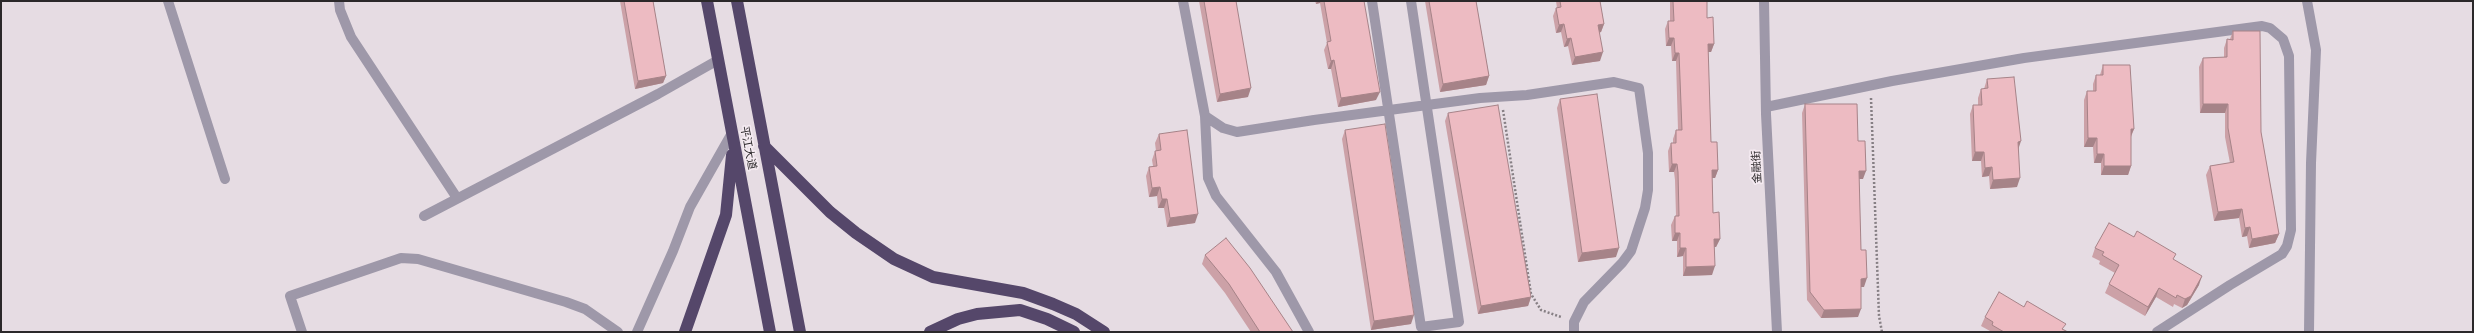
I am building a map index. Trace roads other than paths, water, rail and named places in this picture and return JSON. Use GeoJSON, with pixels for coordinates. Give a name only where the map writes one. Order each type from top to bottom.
{"type":"FeatureCollection","features":[{"type":"Feature","properties":{"kind":"highway","name":"平江大道"},"geometry":{"type":"LineString","coordinates":[[707,1],[770,332]]}},
{"type":"Feature","properties":{"kind":"highway","name":"平江大道"},"geometry":{"type":"LineString","coordinates":[[737,1],[800,332]]}},
{"type":"Feature","properties":{"kind":"highway"},"geometry":{"type":"LineString","coordinates":[[685,332],[726,215],[733,138]]}},
{"type":"Feature","properties":{"kind":"highway"},"geometry":{"type":"LineString","coordinates":[[764,146],[830,212],[856,233],[894,259],[933,277],[1023,293],[1076,314],[1104,332]]}},
{"type":"Feature","properties":{"kind":"highway"},"geometry":{"type":"LineString","coordinates":[[930,332],[958,319],[977,314],[1020,310],[1047,318],[1074,332]]}},
{"type":"Feature","properties":{"kind":"street"},"geometry":{"type":"LineString","coordinates":[[168,1],[225,179]]}},
{"type":"Feature","properties":{"kind":"street"},"geometry":{"type":"LineString","coordinates":[[339,1],[340,10],[351,37],[457,198]]}},
{"type":"Feature","properties":{"kind":"street"},"geometry":{"type":"LineString","coordinates":[[1183,1],[1206,116],[1208,178],[1216,196],[1276,272],[1309,332]]}},
{"type":"Feature","properties":{"kind":"street"},"geometry":{"type":"LineString","coordinates":[[1372,1],[1421,327],[1459,322],[1411,1]]}},
{"type":"Feature","properties":{"kind":"street","name":"金融街"},"geometry":{"type":"LineString","coordinates":[[1764,1],[1766,107],[1778,332]]}},
{"type":"Feature","properties":{"kind":"street"},"geometry":{"type":"LineString","coordinates":[[2307,1],[2316,50],[2310,163],[2309,332]]}},
{"type":"Feature","properties":{"kind":"street"},"geometry":{"type":"LineString","coordinates":[[1766,107],[2024,58],[2262,26],[2277,33],[2283,39],[2289,56],[2291,230],[2287,246],[2282,254],[2230,284],[2157,332]]}},
{"type":"Feature","properties":{"kind":"street"},"geometry":{"type":"LineString","coordinates":[[424,216],[658,94],[718,60]]}},
{"type":"Feature","properties":{"kind":"street"},"geometry":{"type":"LineString","coordinates":[[1206,116],[1223,128],[1244,132],[1388,110],[1501,96],[1527,95],[1614,82],[1639,88],[1648,153],[1648,178],[1645,208],[1631,251],[1622,263],[1584,302],[1576,318],[1574,332]]}},
{"type":"Feature","properties":{"kind":"street"},"geometry":{"type":"LineString","coordinates":[[636,332],[661,280],[690,207],[733,138]]}},
{"type":"Feature","properties":{"kind":"street"},"geometry":{"type":"LineString","coordinates":[[302,332],[290,296],[401,258],[418,259],[566,302],[585,309],[618,332]]}}]}
